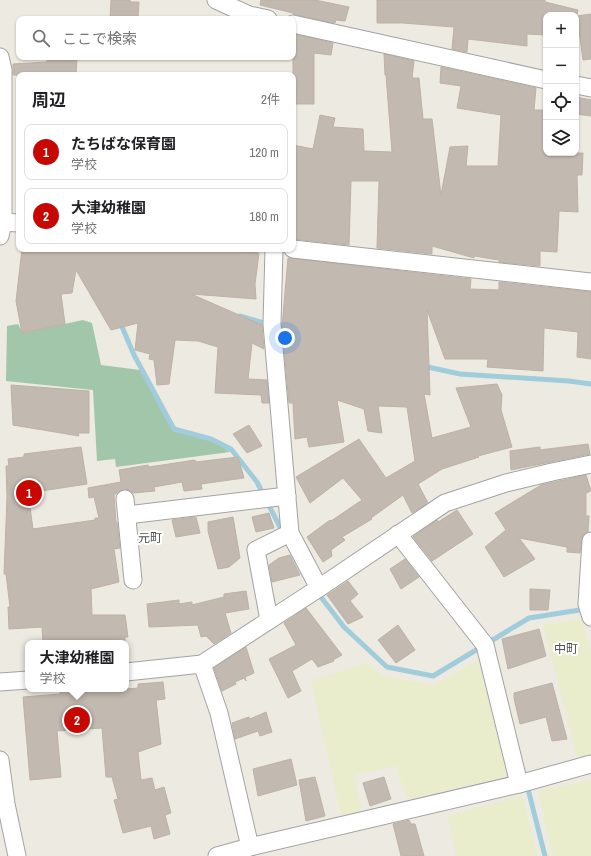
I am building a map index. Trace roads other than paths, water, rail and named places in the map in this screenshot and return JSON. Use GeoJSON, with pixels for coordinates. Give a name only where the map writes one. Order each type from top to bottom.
{"type":"FeatureCollection","features":[{"type":"Feature","properties":{"kind":"street"},"geometry":{"type":"LineString","coordinates":[[216,0],[254,16]]}},
{"type":"Feature","properties":{"kind":"street"},"geometry":{"type":"LineString","coordinates":[[296,25],[543,79]]}},
{"type":"Feature","properties":{"kind":"street"},"geometry":{"type":"LineString","coordinates":[[0,57],[3,70],[6,226]]}},
{"type":"Feature","properties":{"kind":"street"},"geometry":{"type":"LineString","coordinates":[[579,86],[591,88]]}},
{"type":"Feature","properties":{"kind":"street"},"geometry":{"type":"LineString","coordinates":[[296,249],[591,282]]}},
{"type":"Feature","properties":{"kind":"street"},"geometry":{"type":"LineString","coordinates":[[274,252],[272,324],[290,533],[318,588]]}},
{"type":"Feature","properties":{"kind":"street"},"geometry":{"type":"LineString","coordinates":[[129,672],[202,664],[445,503],[514,481],[591,464]]}},
{"type":"Feature","properties":{"kind":"street"},"geometry":{"type":"LineString","coordinates":[[133,580],[126,507],[287,496]]}},
{"type":"Feature","properties":{"kind":"street"},"geometry":{"type":"LineString","coordinates":[[269,620],[256,550],[290,533]]}},
{"type":"Feature","properties":{"kind":"street"},"geometry":{"type":"LineString","coordinates":[[398,534],[485,645],[519,784]]}},
{"type":"Feature","properties":{"kind":"street"},"geometry":{"type":"LineString","coordinates":[[591,542],[588,604],[591,617]]}},
{"type":"Feature","properties":{"kind":"street"},"geometry":{"type":"LineString","coordinates":[[202,664],[219,713],[250,847]]}},
{"type":"Feature","properties":{"kind":"street"},"geometry":{"type":"LineString","coordinates":[[0,682],[25,680]]}},
{"type":"Feature","properties":{"kind":"street"},"geometry":{"type":"LineString","coordinates":[[0,760],[6,804],[17,856]]}},
{"type":"Feature","properties":{"kind":"street"},"geometry":{"type":"LineString","coordinates":[[217,856],[519,784],[591,764]]}},
{"type":"Feature","properties":{"kind":"waterway"},"geometry":{"type":"LineString","coordinates":[[240,316],[288,330]]}},
{"type":"Feature","properties":{"kind":"waterway"},"geometry":{"type":"LineString","coordinates":[[120,322],[134,355],[174,429],[211,439],[231,449],[257,482],[283,533]]}},
{"type":"Feature","properties":{"kind":"waterway"},"geometry":{"type":"LineString","coordinates":[[423,366],[460,374],[569,381],[591,384]]}},
{"type":"Feature","properties":{"kind":"waterway"},"geometry":{"type":"LineString","coordinates":[[317,592],[344,627],[387,667],[433,676],[529,618],[586,609]]}},
{"type":"Feature","properties":{"kind":"waterway"},"geometry":{"type":"LineString","coordinates":[[527,785],[545,856]]}},
{"type":"Feature","properties":{"kind":"place","name":"たちばな保育園"},"geometry":{"type":"Point","coordinates":[29,493]}},
{"type":"Feature","properties":{"kind":"place","name":"大津幼稚園"},"geometry":{"type":"Point","coordinates":[77,720]}},
{"type":"Feature","properties":{"kind":"district","name":"元町"},"geometry":{"type":"Point","coordinates":[150,538]}},
{"type":"Feature","properties":{"kind":"district","name":"中町"},"geometry":{"type":"Point","coordinates":[566,649]}}]}
